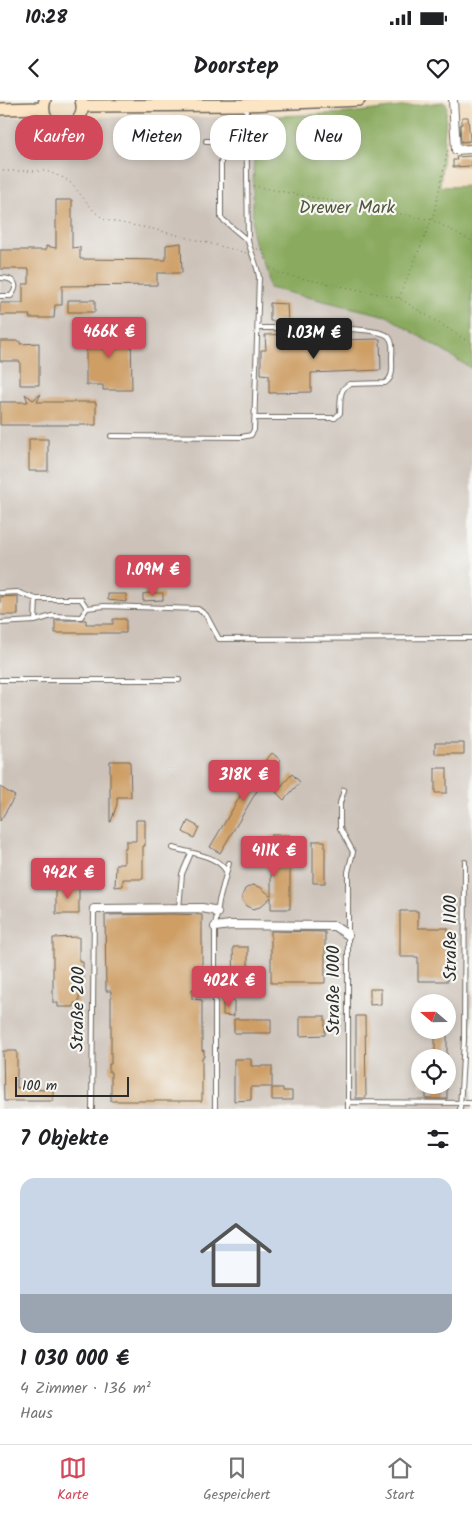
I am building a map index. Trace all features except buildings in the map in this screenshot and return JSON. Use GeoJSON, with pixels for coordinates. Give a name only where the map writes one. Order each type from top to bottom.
{"type":"FeatureCollection","features":[{"type":"Feature","properties":{"kind":"main road"},"geometry":{"type":"LineString","coordinates":[[0,109],[44,104],[44,114],[50,122],[64,127],[74,124],[78,119],[81,113],[81,103],[246,105],[359,100]]}},
{"type":"Feature","properties":{"kind":"street"},"geometry":{"type":"LineString","coordinates":[[454,100],[456,150],[472,150]]}},
{"type":"Feature","properties":{"kind":"street"},"geometry":{"type":"LineString","coordinates":[[94,909],[202,908],[213,910],[217,913]]}},
{"type":"Feature","properties":{"kind":"street"},"geometry":{"type":"LineString","coordinates":[[215,927],[230,925],[334,926],[348,935]]}},
{"type":"Feature","properties":{"kind":"lane"},"geometry":{"type":"LineString","coordinates":[[246,105],[246,115]]}},
{"type":"Feature","properties":{"kind":"lane"},"geometry":{"type":"LineString","coordinates":[[222,160],[221,218],[248,241]]}},
{"type":"Feature","properties":{"kind":"lane"},"geometry":{"type":"LineString","coordinates":[[111,436],[242,437],[253,433],[259,277],[257,264],[248,241],[247,160]]}},
{"type":"Feature","properties":{"kind":"lane"},"geometry":{"type":"LineString","coordinates":[[0,278],[12,280],[15,288],[11,296],[0,296]]}},
{"type":"Feature","properties":{"kind":"lane"},"geometry":{"type":"LineString","coordinates":[[255,418],[335,418],[340,413],[342,389],[345,386],[350,384],[385,383],[392,376],[392,344],[390,338],[383,333],[349,329],[258,328]]}},
{"type":"Feature","properties":{"kind":"lane"},"geometry":{"type":"LineString","coordinates":[[0,593],[17,592],[36,600],[81,600],[86,608]]}},
{"type":"Feature","properties":{"kind":"lane"},"geometry":{"type":"LineString","coordinates":[[35,621],[36,600]]}},
{"type":"Feature","properties":{"kind":"lane"},"geometry":{"type":"LineString","coordinates":[[86,608],[104,606],[198,609],[206,615],[219,639],[472,638]]}},
{"type":"Feature","properties":{"kind":"lane"},"geometry":{"type":"LineString","coordinates":[[0,622],[35,621],[52,616],[81,617],[86,608]]}},
{"type":"Feature","properties":{"kind":"lane"},"geometry":{"type":"LineString","coordinates":[[0,680],[179,680]]}},
{"type":"Feature","properties":{"kind":"lane","name":"Straße 1000"},"geometry":{"type":"LineString","coordinates":[[344,790],[340,803],[340,828],[353,852],[348,872],[348,1109]]}},
{"type":"Feature","properties":{"kind":"lane"},"geometry":{"type":"LineString","coordinates":[[173,848],[211,858],[223,866],[226,872]]}},
{"type":"Feature","properties":{"kind":"lane"},"geometry":{"type":"LineString","coordinates":[[180,908],[182,874],[191,853]]}},
{"type":"Feature","properties":{"kind":"lane","name":"Straße 1100"},"geometry":{"type":"LineString","coordinates":[[460,1109],[464,1040],[465,862]]}},
{"type":"Feature","properties":{"kind":"lane"},"geometry":{"type":"LineString","coordinates":[[215,1109],[215,927],[229,863]]}},
{"type":"Feature","properties":{"kind":"lane","name":"Straße 200"},"geometry":{"type":"LineString","coordinates":[[92,1109],[94,909]]}},
{"type":"Feature","properties":{"kind":"lane"},"geometry":{"type":"LineString","coordinates":[[348,1102],[472,1103]]}},
{"type":"Feature","properties":{"kind":"path"},"geometry":{"type":"LineString","coordinates":[[399,298],[432,220],[448,149]]}},
{"type":"Feature","properties":{"kind":"path"},"geometry":{"type":"LineString","coordinates":[[3,171],[46,171],[64,178],[71,183],[95,212],[106,220],[153,229],[243,253],[260,249],[270,267],[281,274],[399,298],[472,344]]}},
{"type":"Feature","properties":{"kind":"path"},"geometry":{"type":"LineString","coordinates":[[247,185],[432,220],[472,242]]}},
{"type":"Feature","properties":{"kind":"shaded area"},"geometry":{"type":"Polygon","coordinates":[[[0,117],[15,117],[15,160],[103,160],[103,117],[113,117],[113,160],[200,160],[200,117],[210,117],[210,160],[254,160],[252,233],[267,275],[269,288],[387,316],[472,369],[472,1109],[0,1109],[0,117]]]}},
{"type":"Feature","properties":{"kind":"green space","name":"Drewer Mark"},"geometry":{"type":"Polygon","coordinates":[[[443,102],[447,105],[440,187],[472,186],[472,369],[387,316],[269,288],[265,267],[252,233],[254,160],[286,160],[286,116],[296,115],[296,160],[361,160],[361,115],[302,115],[348,113],[443,102]]]}}]}
